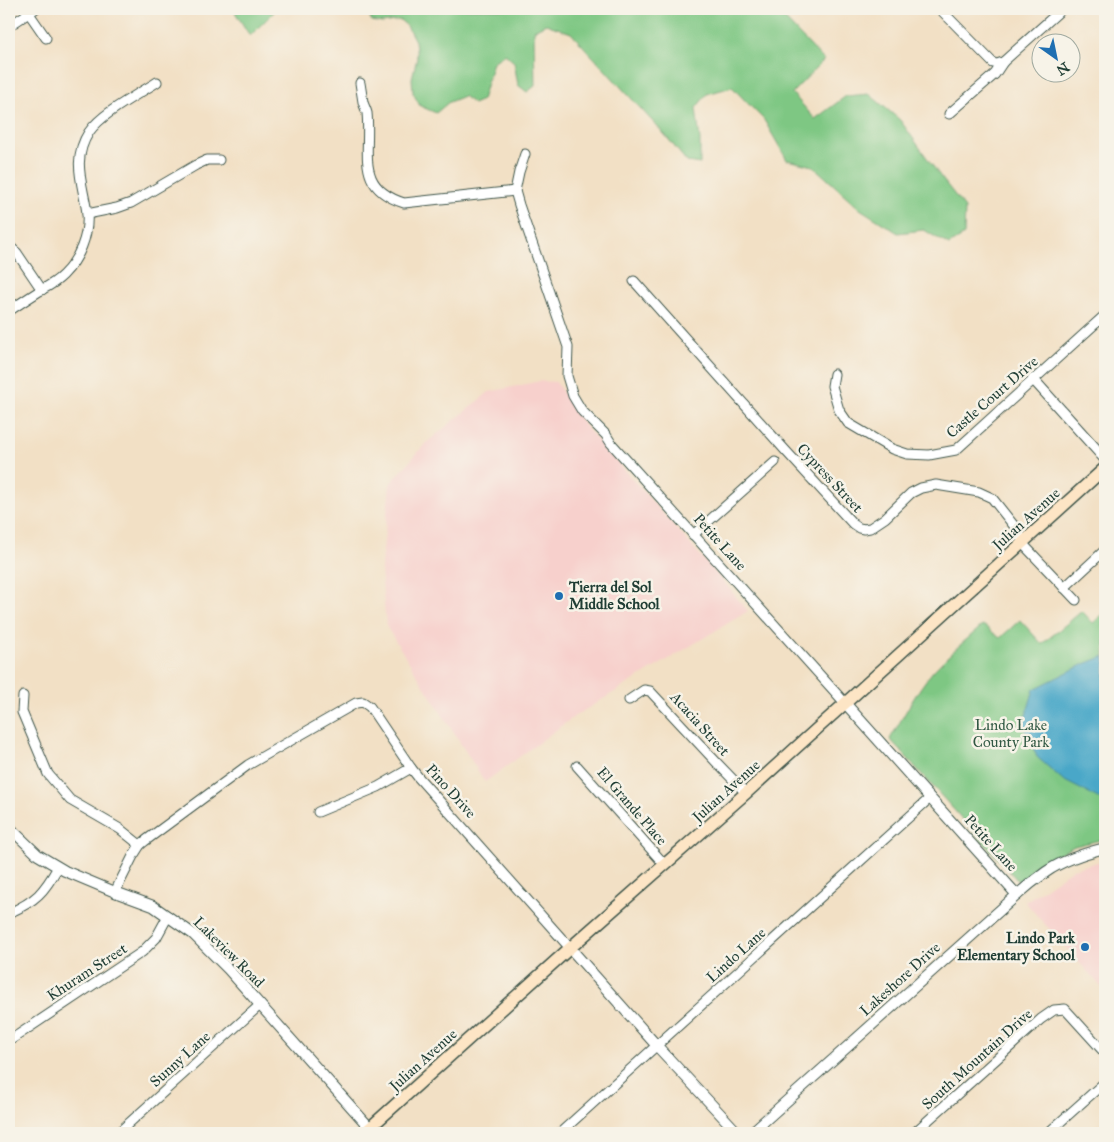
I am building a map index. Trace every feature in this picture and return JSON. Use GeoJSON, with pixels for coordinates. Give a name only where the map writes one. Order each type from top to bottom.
{"type":"FeatureCollection","features":[{"type":"Feature","properties":{"kind":"main road","name":"Julian Avenue"},"geometry":{"type":"LineString","coordinates":[[367,1131],[746,793],[1105,468]]}},
{"type":"Feature","properties":{"kind":"street"},"geometry":{"type":"LineString","coordinates":[[940,9],[993,63],[1003,62]]}},
{"type":"Feature","properties":{"kind":"street"},"geometry":{"type":"LineString","coordinates":[[950,114],[995,74],[1003,62],[1062,9]]}},
{"type":"Feature","properties":{"kind":"street"},"geometry":{"type":"LineString","coordinates":[[9,26],[30,10],[46,38]]}},
{"type":"Feature","properties":{"kind":"street"},"geometry":{"type":"LineString","coordinates":[[9,311],[62,276],[73,264],[77,256],[84,240],[87,222],[79,170],[80,157],[86,137],[105,116],[156,82]]}},
{"type":"Feature","properties":{"kind":"street"},"geometry":{"type":"LineString","coordinates":[[360,83],[367,112],[368,162],[371,179],[380,192],[393,200],[404,203],[515,191],[525,154]]}},
{"type":"Feature","properties":{"kind":"street"},"geometry":{"type":"LineString","coordinates":[[87,214],[131,203],[196,165],[207,160],[219,160]]}},
{"type":"Feature","properties":{"kind":"street","name":"Petite Lane"},"geometry":{"type":"LineString","coordinates":[[515,191],[568,347],[567,376],[573,396],[582,411],[606,435],[611,443],[1017,895]]}},
{"type":"Feature","properties":{"kind":"street"},"geometry":{"type":"LineString","coordinates":[[9,246],[17,253],[42,290]]}},
{"type":"Feature","properties":{"kind":"street","name":"Cypress Street"},"geometry":{"type":"LineString","coordinates":[[634,282],[853,524],[864,529],[878,524],[911,493],[921,488],[936,485],[980,492],[992,498],[1019,532],[1022,543],[1076,600]]}},
{"type":"Feature","properties":{"kind":"street","name":"Castle Court Drive"},"geometry":{"type":"LineString","coordinates":[[834,374],[832,386],[839,410],[848,423],[892,448],[907,454],[929,455],[956,450],[1105,315]]}},
{"type":"Feature","properties":{"kind":"street"},"geometry":{"type":"LineString","coordinates":[[1033,379],[1105,459]]}},
{"type":"Feature","properties":{"kind":"street"},"geometry":{"type":"LineString","coordinates":[[694,535],[775,462]]}},
{"type":"Feature","properties":{"kind":"street"},"geometry":{"type":"LineString","coordinates":[[1064,588],[1105,550]]}},
{"type":"Feature","properties":{"kind":"street","name":"Acacia Street"},"geometry":{"type":"LineString","coordinates":[[629,700],[644,690],[650,690],[746,793]]}},
{"type":"Feature","properties":{"kind":"street"},"geometry":{"type":"LineString","coordinates":[[23,696],[22,712],[48,774],[70,800],[120,829],[140,845]]}},
{"type":"Feature","properties":{"kind":"street","name":"Pino Drive"},"geometry":{"type":"LineString","coordinates":[[115,892],[140,845],[248,765],[356,703],[363,702],[370,706],[410,768],[657,1046],[738,1133]]}},
{"type":"Feature","properties":{"kind":"street","name":"El Grande Place"},"geometry":{"type":"LineString","coordinates":[[578,766],[665,865]]}},
{"type":"Feature","properties":{"kind":"street"},"geometry":{"type":"LineString","coordinates":[[318,812],[378,788],[410,768]]}},
{"type":"Feature","properties":{"kind":"street","name":"Lindo Lane"},"geometry":{"type":"LineString","coordinates":[[560,1133],[930,798]]}},
{"type":"Feature","properties":{"kind":"street","name":"Lakeview Road"},"geometry":{"type":"LineString","coordinates":[[9,827],[38,855],[58,867],[153,906],[205,944],[260,1005],[367,1131]]}},
{"type":"Feature","properties":{"kind":"street","name":"Lakeshore Drive"},"geometry":{"type":"LineString","coordinates":[[751,1133],[1046,871],[1087,853],[1105,848]]}},
{"type":"Feature","properties":{"kind":"street"},"geometry":{"type":"LineString","coordinates":[[9,913],[23,907],[36,898],[58,867]]}},
{"type":"Feature","properties":{"kind":"street","name":"Khuram Street"},"geometry":{"type":"LineString","coordinates":[[9,1041],[142,952],[156,938],[168,916]]}},
{"type":"Feature","properties":{"kind":"street","name":"Sunny Lane"},"geometry":{"type":"LineString","coordinates":[[118,1133],[260,1005]]}},
{"type":"Feature","properties":{"kind":"street","name":"South Mountain Drive"},"geometry":{"type":"LineString","coordinates":[[914,1133],[1041,1019],[1054,1010],[1065,1009],[1105,1053]]}},
{"type":"Feature","properties":{"kind":"street"},"geometry":{"type":"LineString","coordinates":[[1048,1133],[1105,1082]]}},
{"type":"Feature","properties":{"kind":"shaded area","name":"Tierra del Sol Middle School"},"geometry":{"type":"Polygon","coordinates":[[[540,381],[556,382],[585,426],[748,611],[575,716],[485,782],[386,626],[381,569],[390,484],[426,443],[489,392],[540,381]]]}},
{"type":"Feature","properties":{"kind":"shaded area","name":"Lindo Park Elementary School"},"geometry":{"type":"Polygon","coordinates":[[[1105,860],[1105,991],[1025,902],[1073,869],[1105,860]]]}},
{"type":"Feature","properties":{"kind":"green space"},"geometry":{"type":"Polygon","coordinates":[[[233,9],[277,9],[250,36],[233,9]]]}},
{"type":"Feature","properties":{"kind":"green space"},"geometry":{"type":"Polygon","coordinates":[[[364,9],[775,9],[824,60],[792,93],[815,119],[846,96],[869,94],[900,120],[965,208],[964,235],[949,245],[924,230],[898,233],[860,209],[813,166],[787,160],[764,120],[732,87],[707,94],[696,108],[700,140],[700,164],[687,162],[665,135],[571,33],[546,24],[534,30],[535,86],[527,92],[518,85],[514,62],[505,54],[493,62],[482,100],[473,104],[464,96],[449,102],[436,113],[420,106],[413,93],[412,78],[417,58],[415,41],[407,26],[400,20],[382,23],[372,21],[364,9]]]}},
{"type":"Feature","properties":{"kind":"green space","name":"Lindo Lake County Park"},"geometry":{"type":"Polygon","coordinates":[[[1082,611],[1093,623],[1105,612],[1105,839],[1075,846],[1052,857],[1019,882],[890,739],[916,695],[934,670],[983,625],[1000,638],[1020,620],[1042,644],[1082,611]]]}},
{"type":"Feature","properties":{"kind":"water"},"geometry":{"type":"Polygon","coordinates":[[[1105,656],[1105,799],[1100,799],[1063,780],[1037,757],[1023,725],[1034,689],[1082,665],[1105,656]]]}},
{"type":"Feature","properties":{"kind":"place","name":"Tierra del Sol Middle School"},"geometry":{"type":"Point","coordinates":[559,596]}},
{"type":"Feature","properties":{"kind":"place","name":"Lindo Park Elementary School"},"geometry":{"type":"Point","coordinates":[1085,947]}}]}
